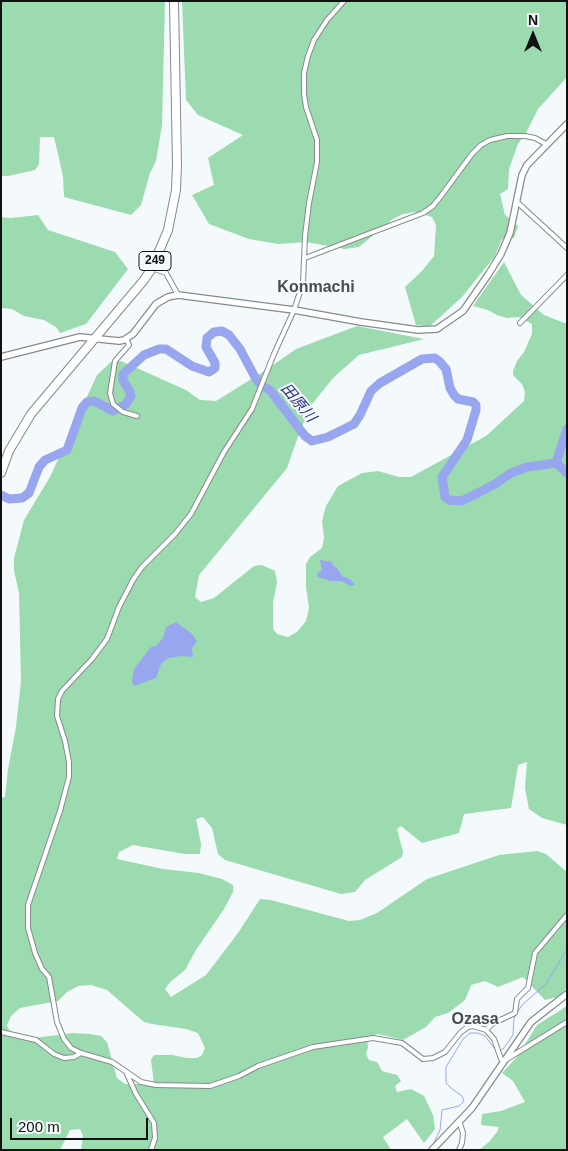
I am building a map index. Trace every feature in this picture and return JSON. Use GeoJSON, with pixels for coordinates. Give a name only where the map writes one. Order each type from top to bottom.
{"type":"FeatureCollection","features":[{"type":"Feature","properties":{"kind":"highway","name":"249"},"geometry":{"type":"LineString","coordinates":[[1,473],[9,452],[31,414],[96,338],[152,268],[168,230],[176,190],[174,1]]}},
{"type":"Feature","properties":{"kind":"street"},"geometry":{"type":"LineString","coordinates":[[344,1],[327,20],[314,40],[304,73],[306,107],[318,140],[317,162],[304,236],[303,284],[252,409],[207,481],[191,514],[175,534],[142,567],[119,607],[107,639],[92,659],[62,691],[58,699],[57,716],[67,748],[69,777],[60,811],[28,905],[28,928],[35,954],[42,970],[49,978],[60,1033],[71,1048],[81,1053],[112,1062],[141,1082],[156,1085],[210,1086],[238,1076],[258,1066],[314,1047],[367,1038],[379,1038],[402,1043],[423,1059],[433,1058],[445,1052],[452,1042],[468,1027],[473,1026],[486,1030],[495,1042],[502,1060]]}},
{"type":"Feature","properties":{"kind":"street"},"geometry":{"type":"LineString","coordinates":[[1,357],[80,337],[119,341],[133,334],[156,304],[168,297],[178,295],[294,310],[418,330],[432,330],[442,327],[462,311],[493,268],[510,234],[518,203],[522,175],[527,164],[567,124]]}},
{"type":"Feature","properties":{"kind":"street"},"geometry":{"type":"LineString","coordinates":[[305,258],[423,213],[433,206],[472,154],[481,145],[490,140],[507,136],[525,136],[535,138],[546,144]]}},
{"type":"Feature","properties":{"kind":"street"},"geometry":{"type":"LineString","coordinates":[[518,203],[567,248]]}},
{"type":"Feature","properties":{"kind":"street"},"geometry":{"type":"LineString","coordinates":[[152,268],[166,273],[178,295]]}},
{"type":"Feature","properties":{"kind":"street"},"geometry":{"type":"LineString","coordinates":[[520,323],[567,275]]}},
{"type":"Feature","properties":{"kind":"street"},"geometry":{"type":"LineString","coordinates":[[126,338],[129,345],[115,361],[110,393],[113,404],[123,412],[137,416]]}},
{"type":"Feature","properties":{"kind":"street"},"geometry":{"type":"LineString","coordinates":[[486,1030],[492,1024],[515,1012],[517,999],[528,988],[535,953],[567,915]]}},
{"type":"Feature","properties":{"kind":"street"},"geometry":{"type":"LineString","coordinates":[[432,1150],[472,1108],[502,1060],[531,1022],[567,994]]}},
{"type":"Feature","properties":{"kind":"street"},"geometry":{"type":"LineString","coordinates":[[502,1060],[567,1022]]}},
{"type":"Feature","properties":{"kind":"street"},"geometry":{"type":"LineString","coordinates":[[1,1032],[36,1040],[54,1054],[64,1058],[74,1057],[81,1053]]}},
{"type":"Feature","properties":{"kind":"street"},"geometry":{"type":"LineString","coordinates":[[126,1072],[136,1094],[154,1123],[155,1138],[151,1150]]}},
{"type":"Feature","properties":{"kind":"street"},"geometry":{"type":"LineString","coordinates":[[459,1121],[463,1134],[459,1150]]}},
{"type":"Feature","properties":{"kind":"green space"},"geometry":{"type":"Polygon","coordinates":[[[1,1],[165,1],[162,125],[156,161],[150,173],[141,205],[131,215],[64,197],[63,176],[54,137],[40,137],[39,164],[35,170],[1,176],[1,1]]]}},
{"type":"Feature","properties":{"kind":"green space"},"geometry":{"type":"Polygon","coordinates":[[[182,1],[567,1],[567,77],[538,109],[518,144],[509,169],[508,189],[500,194],[505,215],[518,226],[514,238],[502,239],[495,256],[462,297],[430,326],[416,325],[405,287],[434,256],[436,225],[432,217],[415,212],[403,214],[393,219],[359,247],[345,249],[306,242],[278,244],[249,239],[209,224],[192,195],[214,185],[208,158],[243,135],[198,115],[186,100],[182,1]]]}},
{"type":"Feature","properties":{"kind":"green space"},"geometry":{"type":"Polygon","coordinates":[[[38,215],[48,230],[115,252],[128,269],[86,324],[60,333],[56,327],[44,320],[24,316],[12,309],[1,308],[1,217],[11,218],[38,215]]]}},
{"type":"Feature","properties":{"kind":"green space"},"geometry":{"type":"Polygon","coordinates":[[[504,262],[521,295],[544,315],[567,324],[567,825],[542,818],[529,809],[525,788],[527,762],[518,765],[511,808],[464,814],[459,833],[422,843],[401,826],[397,829],[403,852],[402,857],[365,880],[355,892],[341,894],[225,860],[218,854],[212,828],[203,817],[196,819],[201,844],[200,854],[185,854],[133,845],[119,852],[117,859],[163,869],[199,873],[222,879],[233,885],[233,892],[224,909],[196,950],[185,970],[170,982],[165,989],[171,997],[206,975],[238,933],[260,899],[271,900],[349,921],[360,920],[377,913],[427,879],[499,855],[537,851],[546,854],[567,872],[567,988],[557,997],[545,1000],[523,977],[498,987],[485,981],[471,985],[465,1000],[448,1013],[435,1017],[426,1027],[403,1040],[378,1034],[367,1038],[368,1047],[366,1054],[369,1060],[377,1062],[382,1071],[397,1075],[401,1081],[395,1086],[397,1092],[411,1089],[424,1096],[433,1115],[435,1129],[424,1143],[407,1119],[383,1137],[391,1150],[81,1150],[83,1136],[80,1129],[70,1130],[60,1150],[1,1150],[1,798],[5,797],[21,681],[19,593],[14,571],[14,558],[24,520],[50,477],[97,375],[111,362],[121,361],[186,390],[200,400],[216,401],[296,349],[357,326],[424,339],[359,355],[334,377],[312,404],[287,468],[199,575],[195,597],[201,602],[214,598],[254,566],[262,565],[275,571],[277,582],[273,603],[273,629],[277,634],[288,637],[297,632],[306,621],[309,608],[306,587],[306,564],[310,557],[322,548],[324,538],[322,521],[326,506],[338,486],[362,473],[378,471],[399,477],[411,477],[486,436],[524,401],[525,392],[522,384],[513,375],[513,371],[532,334],[532,324],[519,317],[507,318],[473,306],[504,262]],[[91,985],[78,986],[67,992],[58,1001],[20,1008],[11,1016],[7,1025],[12,1037],[26,1039],[73,1033],[101,1036],[107,1042],[117,1078],[125,1084],[154,1084],[151,1060],[154,1055],[197,1058],[202,1055],[205,1048],[198,1033],[186,1029],[144,1022],[107,990],[91,985]]]}},
{"type":"Feature","properties":{"kind":"green space"},"geometry":{"type":"Polygon","coordinates":[[[567,1006],[567,1150],[479,1150],[489,1142],[499,1127],[481,1125],[482,1114],[501,1111],[525,1102],[513,1081],[502,1073],[517,1057],[537,1025],[567,1006]]]}},
{"type":"Feature","properties":{"kind":"water"},"geometry":{"type":"Polygon","coordinates":[[[320,560],[332,562],[333,566],[337,568],[342,576],[350,579],[355,585],[351,586],[341,581],[331,581],[318,577],[317,574],[322,570],[320,560]]]}},
{"type":"Feature","properties":{"kind":"water"},"geometry":{"type":"Polygon","coordinates":[[[176,622],[191,633],[197,641],[192,648],[193,657],[168,658],[161,664],[156,678],[134,686],[132,681],[134,669],[151,647],[156,646],[163,638],[166,627],[176,622]]]}},
{"type":"Feature","properties":{"kind":"waterway","name":"田原川"},"geometry":{"type":"LineString","coordinates":[[1,495],[9,499],[22,498],[29,493],[39,467],[45,460],[67,450],[82,408],[87,402],[94,401],[113,411],[126,404],[131,396],[123,380],[123,374],[144,355],[159,349],[166,349],[192,366],[209,372],[215,368],[215,363],[206,347],[207,338],[214,332],[222,331],[229,335],[240,349],[256,379],[262,386],[270,390],[305,436],[312,441],[328,437],[354,424],[371,391],[380,383],[422,359],[435,358],[446,369],[450,388],[454,395],[458,399],[473,402],[476,405],[467,440],[442,477],[445,497],[449,500],[461,501],[495,484],[511,473],[527,467],[556,463]]}},
{"type":"Feature","properties":{"kind":"waterway"},"geometry":{"type":"LineString","coordinates":[[556,463],[567,429]]}},
{"type":"Feature","properties":{"kind":"waterway"},"geometry":{"type":"LineString","coordinates":[[556,463],[567,473]]}},
{"type":"Feature","properties":{"kind":"waterway"},"geometry":{"type":"LineString","coordinates":[[500,1051],[513,1035],[514,1018],[522,1005],[546,984],[567,949]]}},
{"type":"Feature","properties":{"kind":"waterway"},"geometry":{"type":"LineString","coordinates":[[432,1147],[440,1130],[442,1110],[459,1106],[464,1101],[462,1096],[446,1083],[446,1067],[463,1039],[470,1033],[478,1033],[485,1036],[497,1052]]}},
{"type":"Feature","properties":{"kind":"district","name":"Konmachi"},"geometry":{"type":"Point","coordinates":[316,288]}},
{"type":"Feature","properties":{"kind":"district","name":"Ozasa"},"geometry":{"type":"Point","coordinates":[475,1020]}}]}
